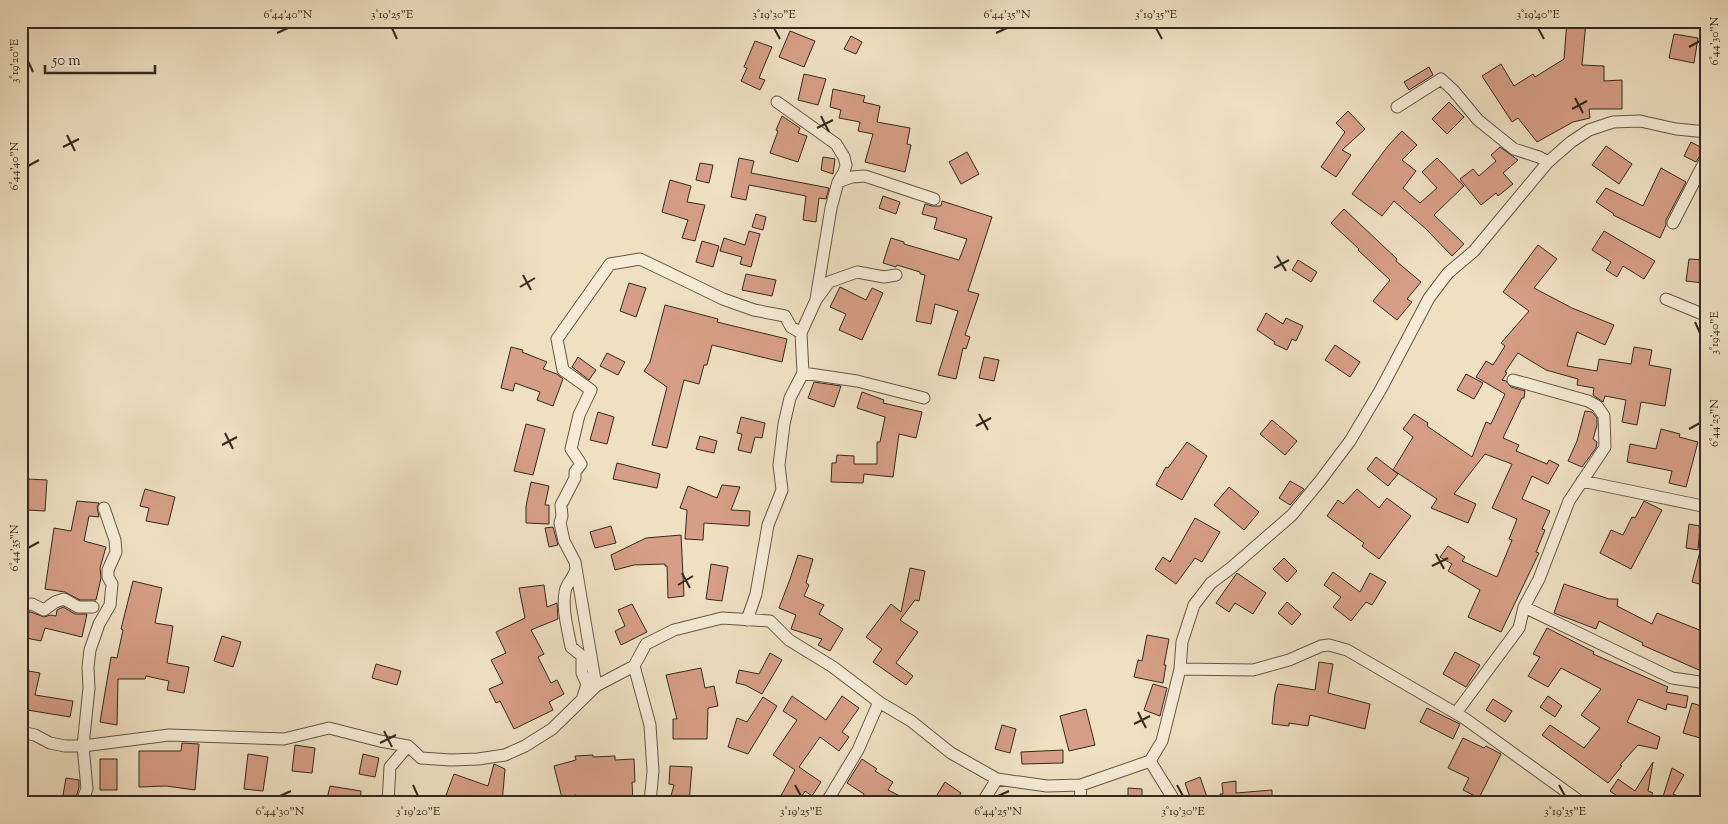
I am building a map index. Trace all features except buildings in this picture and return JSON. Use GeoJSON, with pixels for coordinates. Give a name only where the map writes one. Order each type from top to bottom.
{"type":"FeatureCollection","features":[{"type":"Feature","properties":{"kind":"street"},"geometry":{"type":"LineString","coordinates":[[1397,107],[1441,79],[1453,90],[1478,120],[1514,148],[1548,162]]}},
{"type":"Feature","properties":{"kind":"street"},"geometry":{"type":"LineString","coordinates":[[777,102],[836,144],[844,157],[846,165],[838,182],[831,208],[816,300]]}},
{"type":"Feature","properties":{"kind":"street"},"geometry":{"type":"LineString","coordinates":[[21,732],[35,735],[50,743],[64,746],[83,746],[169,735],[284,738],[329,728],[408,746],[421,758],[478,760],[505,756],[526,746],[552,729],[596,686],[634,666],[646,644],[674,630],[722,618],[770,621],[789,640],[833,667],[879,702],[911,721],[951,753],[997,779],[1047,786],[1081,785],[1150,760],[1162,741],[1180,669],[1182,642],[1194,605],[1211,582],[1231,568],[1292,516],[1350,441],[1381,390],[1429,298],[1448,273],[1474,251],[1548,162],[1570,142],[1589,130],[1612,122],[1640,121],[1676,129],[1707,132]]}},
{"type":"Feature","properties":{"kind":"street"},"geometry":{"type":"LineString","coordinates":[[1673,222],[1707,157]]}},
{"type":"Feature","properties":{"kind":"street"},"geometry":{"type":"LineString","coordinates":[[838,182],[852,177],[865,176],[934,199]]}},
{"type":"Feature","properties":{"kind":"street"},"geometry":{"type":"LineString","coordinates":[[596,686],[576,567],[561,533],[560,523],[562,516],[561,505],[575,478],[575,472],[581,464],[571,449],[579,415],[591,390],[563,370],[556,339],[610,264],[640,259],[723,299],[754,310],[785,316],[791,327],[801,333]]}},
{"type":"Feature","properties":{"kind":"street"},"geometry":{"type":"LineString","coordinates":[[747,620],[756,594],[768,525],[782,490],[779,465],[784,424],[790,398],[803,373],[801,333],[816,300],[829,282],[857,272],[884,277],[896,275]]}},
{"type":"Feature","properties":{"kind":"street"},"geometry":{"type":"LineString","coordinates":[[1666,299],[1707,316]]}},
{"type":"Feature","properties":{"kind":"street"},"geometry":{"type":"LineString","coordinates":[[803,373],[856,381],[924,398]]}},
{"type":"Feature","properties":{"kind":"street"},"geometry":{"type":"LineString","coordinates":[[1460,716],[1463,703],[1519,628],[1524,606],[1539,579],[1570,501],[1605,447],[1604,416],[1597,406],[1588,401],[1513,380]]}},
{"type":"Feature","properties":{"kind":"street"},"geometry":{"type":"LineString","coordinates":[[1582,481],[1707,507]]}},
{"type":"Feature","properties":{"kind":"street"},"geometry":{"type":"LineString","coordinates":[[93,636],[110,605],[112,584],[108,577],[108,570],[116,552],[115,540],[104,508]]}},
{"type":"Feature","properties":{"kind":"street"},"geometry":{"type":"LineString","coordinates":[[576,567],[565,590],[564,602],[571,647],[582,656],[582,673],[588,684],[583,697]]}},
{"type":"Feature","properties":{"kind":"street"},"geometry":{"type":"LineString","coordinates":[[21,605],[32,604],[44,610],[55,602],[64,599],[78,606],[94,607]]}},
{"type":"Feature","properties":{"kind":"street"},"geometry":{"type":"LineString","coordinates":[[1524,606],[1672,678],[1707,683]]}},
{"type":"Feature","properties":{"kind":"street"},"geometry":{"type":"LineString","coordinates":[[94,607],[99,624]]}},
{"type":"Feature","properties":{"kind":"street"},"geometry":{"type":"LineString","coordinates":[[81,803],[87,789],[83,746],[94,607]]}},
{"type":"Feature","properties":{"kind":"street"},"geometry":{"type":"LineString","coordinates":[[1180,669],[1254,670],[1288,660],[1320,646],[1329,645],[1347,650],[1460,716],[1582,803]]}},
{"type":"Feature","properties":{"kind":"street"},"geometry":{"type":"LineString","coordinates":[[634,666],[650,725],[653,771],[650,803]]}},
{"type":"Feature","properties":{"kind":"street"},"geometry":{"type":"LineString","coordinates":[[826,803],[858,750],[879,702]]}},
{"type":"Feature","properties":{"kind":"street"},"geometry":{"type":"LineString","coordinates":[[388,803],[390,767],[408,746]]}},
{"type":"Feature","properties":{"kind":"street"},"geometry":{"type":"LineString","coordinates":[[1150,760],[1176,803]]}},
{"type":"Feature","properties":{"kind":"street"},"geometry":{"type":"LineString","coordinates":[[982,803],[997,779]]}},
{"type":"Feature","properties":{"kind":"street"},"geometry":{"type":"LineString","coordinates":[[1080,803],[1081,785]]}}]}
